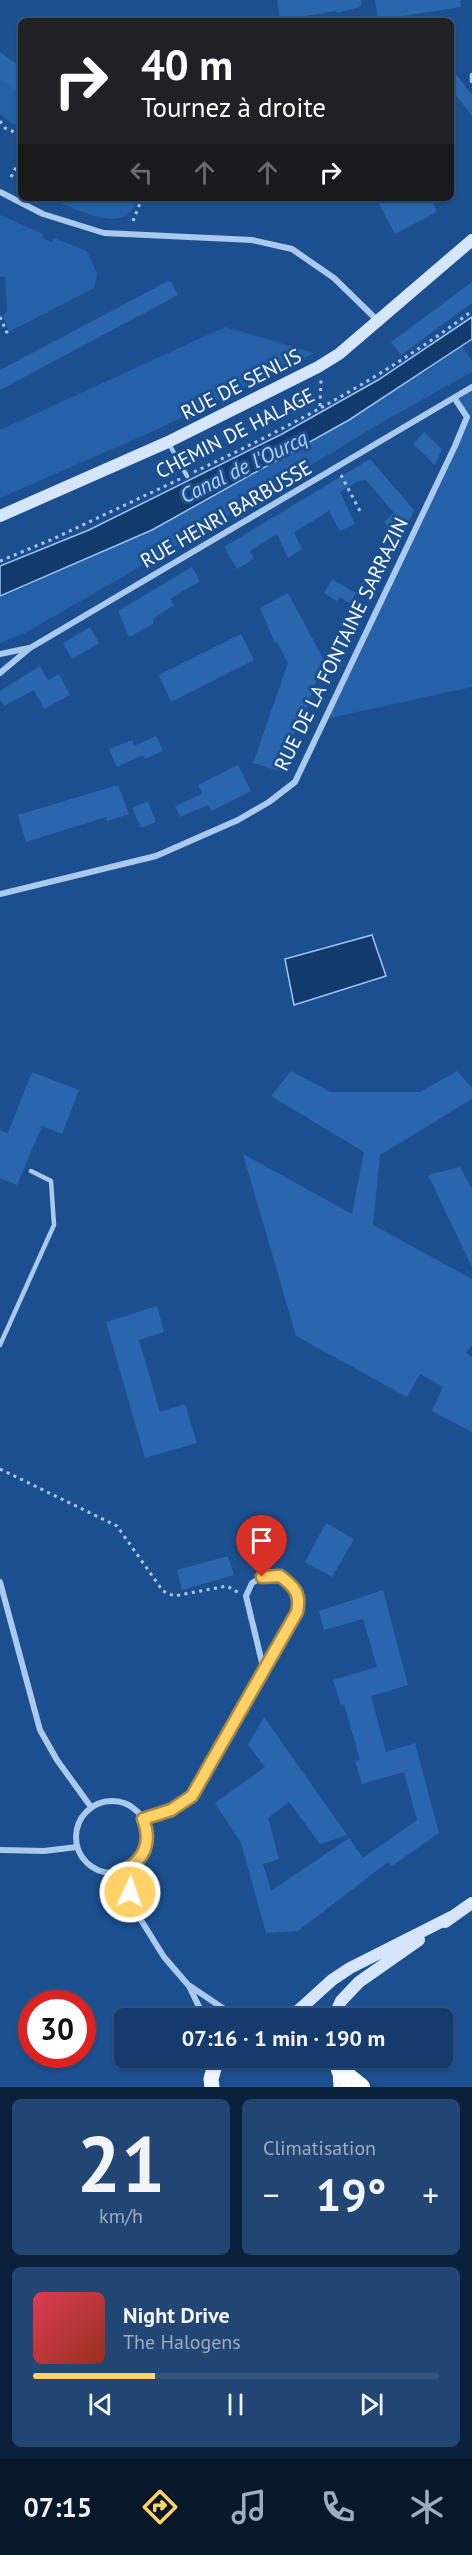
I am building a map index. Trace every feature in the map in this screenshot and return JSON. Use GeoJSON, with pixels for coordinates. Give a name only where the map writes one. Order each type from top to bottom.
{"type":"FeatureCollection","features":[{"type":"Feature","properties":{"kind":"highway"},"geometry":{"type":"LineString","coordinates":[[339,2072],[361,2087]]}},
{"type":"Feature","properties":{"kind":"main road","name":"RUE DE SENLIS"},"geometry":{"type":"LineString","coordinates":[[0,516],[168,442],[318,367],[339,354],[472,240]]}},
{"type":"Feature","properties":{"kind":"main road"},"geometry":{"type":"LineString","coordinates":[[338,2008],[341,2001],[359,1982],[472,1903]]}},
{"type":"Feature","properties":{"kind":"main road"},"geometry":{"type":"LineString","coordinates":[[301,2008],[332,1980],[350,1968],[452,1917]]}},
{"type":"Feature","properties":{"kind":"main road"},"geometry":{"type":"LineString","coordinates":[[210,2084],[214,2068]]}},
{"type":"Feature","properties":{"kind":"street"},"geometry":{"type":"LineString","coordinates":[[0,192],[18,201]]}},
{"type":"Feature","properties":{"kind":"street"},"geometry":{"type":"LineString","coordinates":[[18,201],[51,217],[104,233],[252,240],[292,249],[334,278],[379,321]]}},
{"type":"Feature","properties":{"kind":"street","name":"RUE HENRI BARBUSSE"},"geometry":{"type":"LineString","coordinates":[[0,673],[30,648],[472,387]]}},
{"type":"Feature","properties":{"kind":"street","name":"RUE DE LA FONTAINE SARRAZIN"},"geometry":{"type":"LineString","coordinates":[[0,894],[156,856],[238,820],[269,802],[295,782],[455,446],[467,417],[455,399]]}},
{"type":"Feature","properties":{"kind":"street"},"geometry":{"type":"LineString","coordinates":[[0,654],[30,648]]}},
{"type":"Feature","properties":{"kind":"street"},"geometry":{"type":"LineString","coordinates":[[143,1819],[171,1810],[192,1796],[264,1671],[297,1612],[300,1599],[293,1586],[280,1576],[262,1577],[252,1583],[246,1596],[264,1671]]}},
{"type":"Feature","properties":{"kind":"street"},"geometry":{"type":"LineString","coordinates":[[0,1582],[40,1730],[57,1760],[92,1807]]}},
{"type":"Feature","properties":{"kind":"street"},"geometry":{"type":"LineString","coordinates":[[102,1802],[120,1802],[136,1810],[143,1819],[147,1829],[146,1850],[141,1859],[123,1871],[101,1871],[82,1858],[77,1847],[78,1825],[92,1807],[102,1802]]}},
{"type":"Feature","properties":{"kind":"street"},"geometry":{"type":"LineString","coordinates":[[0,1850],[44,1851],[77,1847]]}},
{"type":"Feature","properties":{"kind":"street"},"geometry":{"type":"LineString","coordinates":[[123,1871],[136,1912],[164,1957],[189,1986],[200,2008]]}},
{"type":"Feature","properties":{"kind":"street"},"geometry":{"type":"LineString","coordinates":[[189,1986],[222,2008]]}},
{"type":"Feature","properties":{"kind":"lane"},"geometry":{"type":"LineString","coordinates":[[472,75],[472,81]]}},
{"type":"Feature","properties":{"kind":"lane"},"geometry":{"type":"LineString","coordinates":[[168,442],[187,476]]}},
{"type":"Feature","properties":{"kind":"lane"},"geometry":{"type":"LineString","coordinates":[[0,1345],[54,1225],[51,1181],[31,1171]]}},
{"type":"Feature","properties":{"kind":"path"},"geometry":{"type":"LineString","coordinates":[[0,121],[5,128],[18,134]]}},
{"type":"Feature","properties":{"kind":"path"},"geometry":{"type":"LineString","coordinates":[[11,177],[18,164]]}},
{"type":"Feature","properties":{"kind":"path"},"geometry":{"type":"LineString","coordinates":[[133,221],[141,201]]}},
{"type":"Feature","properties":{"kind":"path","name":"CHEMIN DE HALAGE"},"geometry":{"type":"LineString","coordinates":[[0,561],[53,539],[187,476],[320,406],[437,337],[472,311]]}},
{"type":"Feature","properties":{"kind":"path"},"geometry":{"type":"LineString","coordinates":[[0,316],[8,335]]}},
{"type":"Feature","properties":{"kind":"path"},"geometry":{"type":"LineString","coordinates":[[318,367],[322,376],[320,406]]}},
{"type":"Feature","properties":{"kind":"path"},"geometry":{"type":"LineString","coordinates":[[338,468],[361,513]]}},
{"type":"Feature","properties":{"kind":"path"},"geometry":{"type":"LineString","coordinates":[[0,1470],[117,1526],[163,1591],[174,1596],[227,1586],[246,1596]]}},
{"type":"Feature","properties":{"kind":"shaded area"},"geometry":{"type":"Polygon","coordinates":[[[0,80],[18,93],[18,125],[11,123],[0,114],[0,80]]]}},
{"type":"Feature","properties":{"kind":"shaded area"},"geometry":{"type":"Polygon","coordinates":[[[56,201],[135,201],[131,211],[123,217],[112,219],[85,213],[56,201]]]}},
{"type":"Feature","properties":{"kind":"shaded area"},"geometry":{"type":"Polygon","coordinates":[[[0,215],[43,234],[42,238],[52,242],[54,238],[87,251],[97,273],[94,288],[9,332],[3,316],[7,311],[5,278],[0,276],[0,215]]]}},
{"type":"Feature","properties":{"kind":"shaded area"},"geometry":{"type":"Polygon","coordinates":[[[225,327],[314,353],[158,429],[0,498],[0,430],[225,327]]]}},
{"type":"Feature","properties":{"kind":"shaded area"},"geometry":{"type":"Polygon","coordinates":[[[462,346],[472,361],[472,372],[379,424],[206,529],[23,634],[0,643],[0,596],[152,530],[349,420],[462,346]]]}},
{"type":"Feature","properties":{"kind":"shaded area"},"geometry":{"type":"Polygon","coordinates":[[[472,387],[472,687],[325,719],[467,417],[455,399],[472,387]]]}},
{"type":"Feature","properties":{"kind":"water","name":"Canal de l'Ourcq"},"geometry":{"type":"Polygon","coordinates":[[[472,317],[472,339],[349,420],[152,530],[0,596],[0,566],[89,530],[282,434],[378,380],[472,317]]]}},
{"type":"Feature","properties":{"kind":"water"},"geometry":{"type":"Polygon","coordinates":[[[372,935],[386,976],[294,1005],[285,959],[372,935]]]}},
{"type":"Feature","properties":{"kind":"building"},"geometry":{"type":"Polygon","coordinates":[[[277,0],[361,0],[361,7],[337,13],[336,11],[280,18],[277,0]]]}},
{"type":"Feature","properties":{"kind":"building"},"geometry":{"type":"Polygon","coordinates":[[[375,0],[460,0],[461,7],[378,18],[375,0]]]}},
{"type":"Feature","properties":{"kind":"building"},"geometry":{"type":"Polygon","coordinates":[[[0,52],[18,65],[18,93],[0,80],[0,52]]]}},
{"type":"Feature","properties":{"kind":"building"},"geometry":{"type":"Polygon","coordinates":[[[454,72],[472,95],[472,116],[454,93],[454,72]]]}},
{"type":"Feature","properties":{"kind":"building"},"geometry":{"type":"Polygon","coordinates":[[[378,201],[432,201],[437,212],[395,234],[378,201]]]}},
{"type":"Feature","properties":{"kind":"building"},"geometry":{"type":"Polygon","coordinates":[[[170,280],[178,295],[0,390],[0,370],[170,280]]]}},
{"type":"Feature","properties":{"kind":"building"},"geometry":{"type":"Polygon","coordinates":[[[472,282],[472,303],[401,355],[391,342],[472,282]]]}},
{"type":"Feature","properties":{"kind":"building"},"geometry":{"type":"Polygon","coordinates":[[[424,432],[442,449],[435,465],[413,444],[424,432]]]}},
{"type":"Feature","properties":{"kind":"building"},"geometry":{"type":"Polygon","coordinates":[[[370,459],[414,510],[400,540],[384,522],[394,513],[366,480],[358,481],[340,492],[355,524],[340,531],[329,511],[294,532],[302,549],[288,558],[277,534],[250,551],[254,559],[237,569],[224,547],[370,459]]]}},
{"type":"Feature","properties":{"kind":"building"},"geometry":{"type":"Polygon","coordinates":[[[192,567],[200,581],[170,599],[174,605],[154,618],[153,624],[129,637],[118,611],[192,567]]]}},
{"type":"Feature","properties":{"kind":"building"},"geometry":{"type":"Polygon","coordinates":[[[332,579],[356,593],[350,603],[339,597],[337,601],[324,593],[332,579]]]}},
{"type":"Feature","properties":{"kind":"building"},"geometry":{"type":"Polygon","coordinates":[[[288,593],[328,668],[321,667],[305,714],[301,713],[282,772],[253,763],[288,663],[277,642],[275,643],[260,608],[288,593]]]}},
{"type":"Feature","properties":{"kind":"building"},"geometry":{"type":"Polygon","coordinates":[[[90,627],[99,643],[72,659],[63,643],[90,627]]]}},
{"type":"Feature","properties":{"kind":"building"},"geometry":{"type":"Polygon","coordinates":[[[241,634],[254,660],[171,702],[159,675],[241,634]]]}},
{"type":"Feature","properties":{"kind":"building"},"geometry":{"type":"Polygon","coordinates":[[[40,666],[48,680],[59,674],[70,695],[44,709],[34,690],[4,706],[0,699],[0,691],[40,666]]]}},
{"type":"Feature","properties":{"kind":"building"},"geometry":{"type":"Polygon","coordinates":[[[156,736],[163,751],[145,759],[143,755],[117,767],[109,749],[132,740],[134,746],[156,736]]]}},
{"type":"Feature","properties":{"kind":"building"},"geometry":{"type":"Polygon","coordinates":[[[238,765],[251,791],[211,811],[208,805],[180,817],[175,806],[202,794],[198,785],[238,765]]]}},
{"type":"Feature","properties":{"kind":"building"},"geometry":{"type":"Polygon","coordinates":[[[118,785],[129,814],[107,821],[106,817],[26,842],[18,815],[118,785]]]}},
{"type":"Feature","properties":{"kind":"building"},"geometry":{"type":"Polygon","coordinates":[[[148,801],[156,822],[141,828],[132,808],[148,801]]]}},
{"type":"Feature","properties":{"kind":"building"},"geometry":{"type":"Polygon","coordinates":[[[291,1071],[330,1092],[420,1092],[457,1071],[472,1088],[472,1099],[380,1155],[373,1225],[472,1279],[472,1345],[466,1353],[472,1357],[472,1432],[432,1411],[443,1387],[420,1374],[407,1397],[296,1336],[243,1154],[352,1214],[364,1152],[271,1096],[291,1071]]]}},
{"type":"Feature","properties":{"kind":"building"},"geometry":{"type":"Polygon","coordinates":[[[32,1072],[79,1090],[62,1134],[42,1126],[17,1185],[0,1178],[0,1130],[8,1133],[32,1072]]]}},
{"type":"Feature","properties":{"kind":"building"},"geometry":{"type":"Polygon","coordinates":[[[460,1167],[472,1189],[472,1267],[428,1175],[460,1167]]]}},
{"type":"Feature","properties":{"kind":"building"},"geometry":{"type":"Polygon","coordinates":[[[157,1306],[164,1332],[139,1340],[160,1412],[185,1404],[197,1443],[145,1458],[106,1322],[157,1306]]]}},
{"type":"Feature","properties":{"kind":"building"},"geometry":{"type":"Polygon","coordinates":[[[326,1523],[354,1539],[332,1577],[305,1562],[326,1523]]]}},
{"type":"Feature","properties":{"kind":"building"},"geometry":{"type":"Polygon","coordinates":[[[228,1556],[234,1575],[182,1590],[177,1570],[228,1556]]]}},
{"type":"Feature","properties":{"kind":"building"},"geometry":{"type":"Polygon","coordinates":[[[383,1590],[408,1685],[371,1696],[386,1752],[415,1743],[439,1833],[392,1866],[388,1862],[298,1931],[266,1933],[241,1843],[215,1803],[265,1767],[248,1745],[264,1717],[347,1835],[320,1844],[289,1802],[268,1818],[279,1859],[263,1864],[271,1891],[349,1838],[363,1858],[417,1820],[404,1772],[362,1784],[355,1761],[360,1760],[344,1704],[341,1705],[333,1680],[377,1667],[363,1619],[324,1630],[319,1611],[383,1590]]]}},
{"type":"Feature","properties":{"kind":"route"},"geometry":{"type":"LineString","coordinates":[[130,1892],[123,1871],[141,1859],[146,1850],[147,1829],[143,1819],[171,1810],[192,1796],[297,1612],[300,1599],[293,1586],[280,1576],[262,1577]]}}]}
